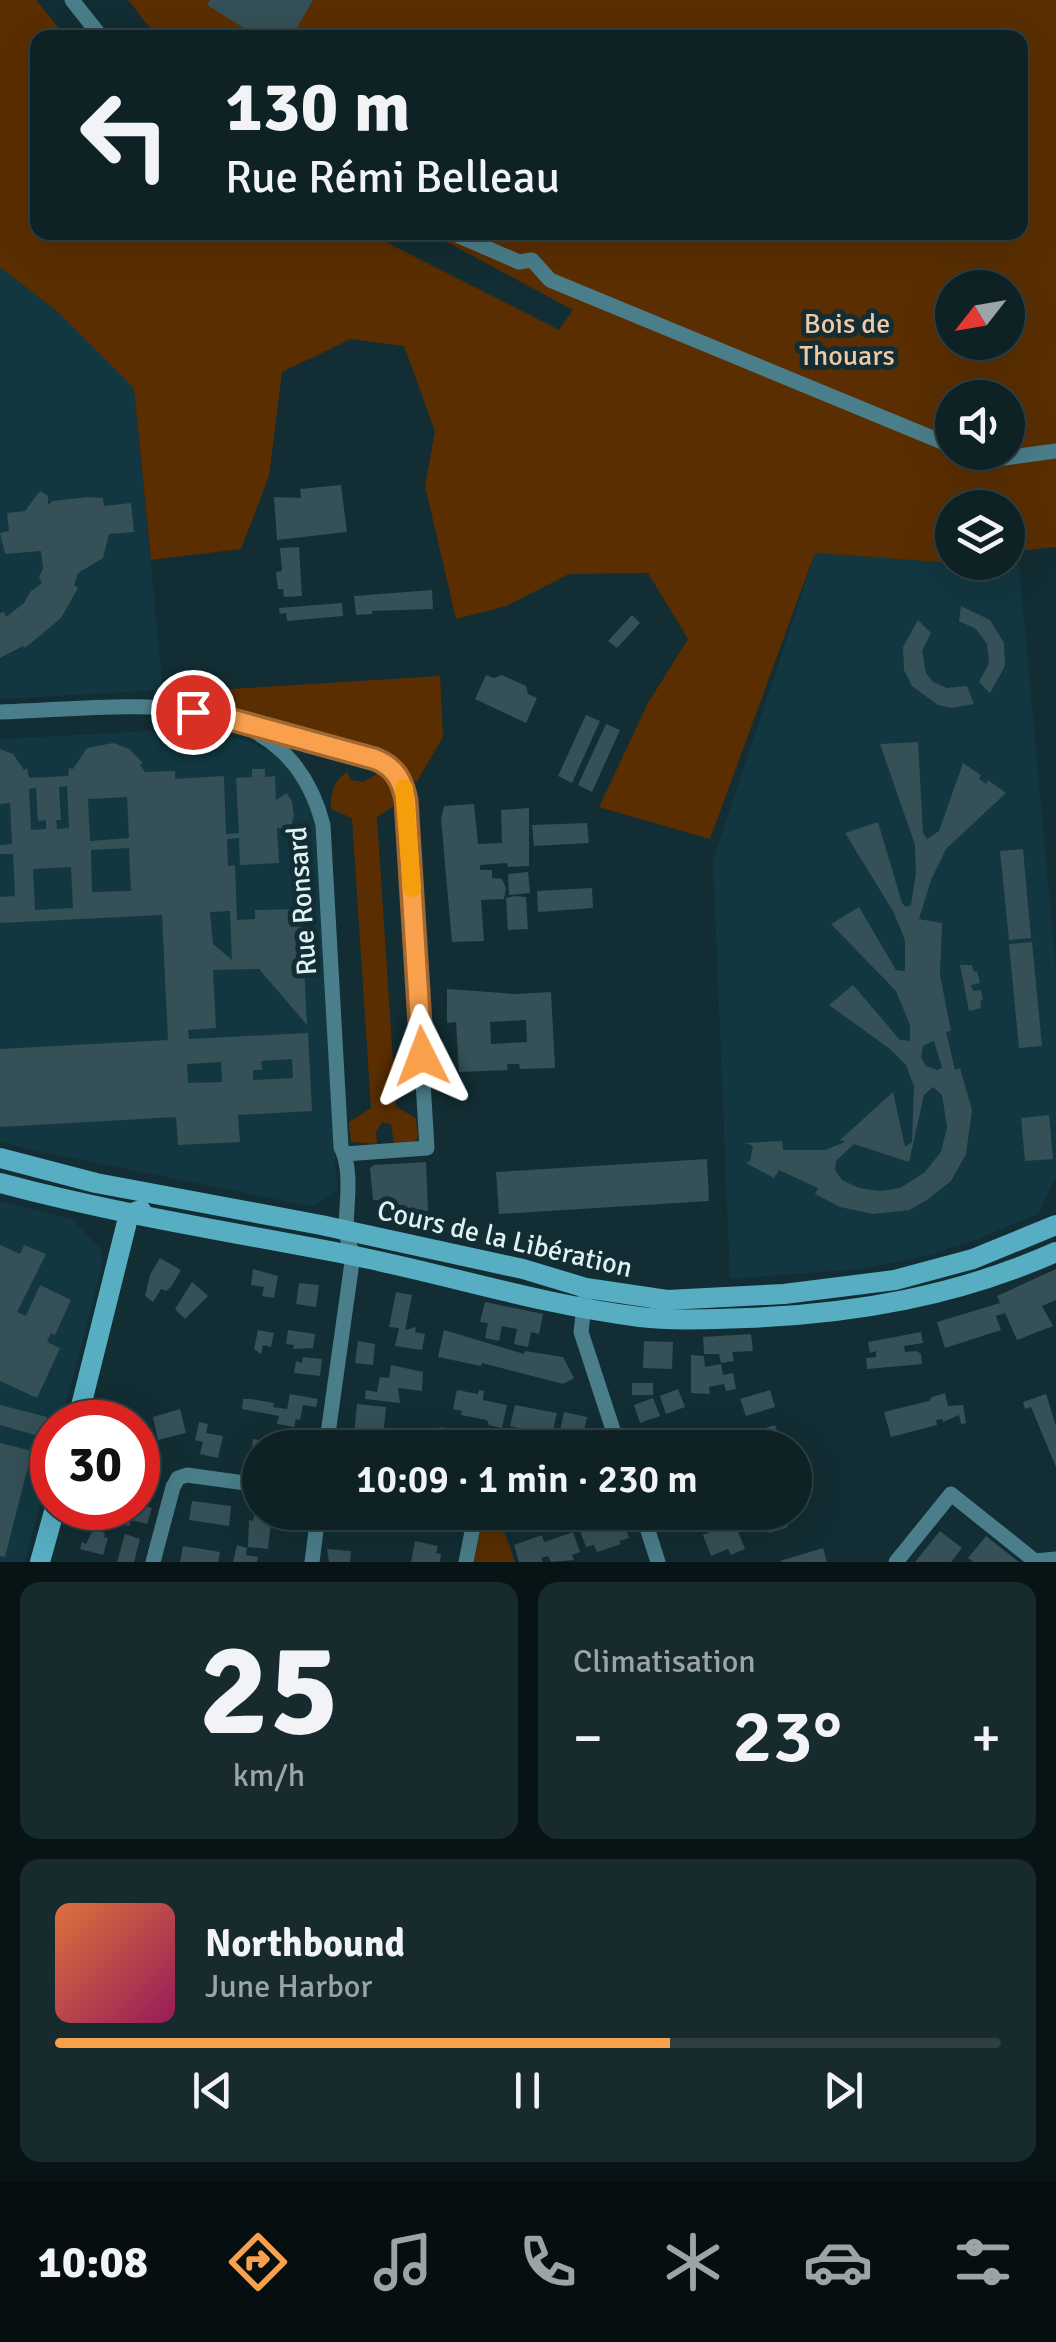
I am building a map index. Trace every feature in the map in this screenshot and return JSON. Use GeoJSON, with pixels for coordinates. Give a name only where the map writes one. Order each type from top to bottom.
{"type":"FeatureCollection","features":[{"type":"Feature","properties":{"kind":"main road","name":"Cours de la Libération"},"geometry":{"type":"LineString","coordinates":[[0,1158],[96,1183],[523,1270],[638,1316],[699,1320],[836,1311],[904,1301],[983,1282],[1056,1252]]}},
{"type":"Feature","properties":{"kind":"main road","name":"Cours de la Libération"},"geometry":{"type":"LineString","coordinates":[[0,1183],[130,1214],[584,1297],[667,1300],[862,1286],[974,1258],[1056,1228]]}},
{"type":"Feature","properties":{"kind":"main road"},"geometry":{"type":"LineString","coordinates":[[83,1400],[130,1214],[156,1208],[238,1223],[282,1218]]}},
{"type":"Feature","properties":{"kind":"main road"},"geometry":{"type":"LineString","coordinates":[[904,1301],[927,1285],[980,1270],[1044,1241],[1056,1228]]}},
{"type":"Feature","properties":{"kind":"main road"},"geometry":{"type":"LineString","coordinates":[[240,1235],[276,1232],[318,1236],[346,1231]]}},
{"type":"Feature","properties":{"kind":"main road"},"geometry":{"type":"LineString","coordinates":[[352,1256],[371,1250],[489,1274],[523,1270]]}},
{"type":"Feature","properties":{"kind":"main road"},"geometry":{"type":"LineString","coordinates":[[40,1562],[49,1530]]}},
{"type":"Feature","properties":{"kind":"street"},"geometry":{"type":"LineString","coordinates":[[72,0],[96,30]]}},
{"type":"Feature","properties":{"kind":"street"},"geometry":{"type":"LineString","coordinates":[[469,240],[520,262],[532,260],[550,280],[935,439]]}},
{"type":"Feature","properties":{"kind":"street"},"geometry":{"type":"LineString","coordinates":[[1025,455],[1056,451]]}},
{"type":"Feature","properties":{"kind":"street","name":"Rue Ronsard"},"geometry":{"type":"LineString","coordinates":[[0,712],[164,708],[222,717],[248,725],[298,766],[309,783],[322,825],[345,1154],[346,1231],[352,1256]]}},
{"type":"Feature","properties":{"kind":"street"},"geometry":{"type":"LineString","coordinates":[[248,725],[375,759],[387,764],[403,784],[427,1148],[345,1154]]}},
{"type":"Feature","properties":{"kind":"street"},"geometry":{"type":"LineString","coordinates":[[328,1430],[352,1256]]}},
{"type":"Feature","properties":{"kind":"street"},"geometry":{"type":"LineString","coordinates":[[584,1297],[581,1332],[610,1430]]}},
{"type":"Feature","properties":{"kind":"street"},"geometry":{"type":"LineString","coordinates":[[152,1562],[178,1478],[187,1475],[242,1483]]}},
{"type":"Feature","properties":{"kind":"street"},"geometry":{"type":"LineString","coordinates":[[896,1562],[951,1494],[1035,1561],[1056,1558]]}},
{"type":"Feature","properties":{"kind":"street"},"geometry":{"type":"LineString","coordinates":[[312,1562],[317,1530]]}},
{"type":"Feature","properties":{"kind":"street"},"geometry":{"type":"LineString","coordinates":[[466,1562],[472,1530]]}},
{"type":"Feature","properties":{"kind":"street"},"geometry":{"type":"LineString","coordinates":[[648,1530],[658,1562]]}},
{"type":"Feature","properties":{"kind":"shaded area"},"geometry":{"type":"Polygon","coordinates":[[[0,267],[58,312],[134,388],[163,690],[0,699],[0,267]]]}},
{"type":"Feature","properties":{"kind":"shaded area"},"geometry":{"type":"Polygon","coordinates":[[[815,553],[935,562],[935,580],[1020,580],[1056,969],[1056,1177],[1038,1214],[926,1256],[861,1269],[730,1279],[713,861],[815,553]]]}},
{"type":"Feature","properties":{"kind":"shaded area"},"geometry":{"type":"Polygon","coordinates":[[[167,730],[249,741],[282,759],[298,779],[311,806],[317,832],[337,1190],[314,1207],[0,1141],[0,739],[167,730]]]}},
{"type":"Feature","properties":{"kind":"shaded area"},"geometry":{"type":"Polygon","coordinates":[[[0,1201],[72,1219],[102,1250],[102,1268],[67,1400],[30,1400],[30,1530],[33,1530],[25,1562],[0,1562],[0,1201]]]}},
{"type":"Feature","properties":{"kind":"green space","name":"Bois de Thouars"},"geometry":{"type":"Polygon","coordinates":[[[0,0],[36,0],[60,30],[30,30],[30,240],[382,240],[559,330],[573,310],[443,240],[1028,240],[1028,30],[152,30],[128,0],[1056,0],[1056,547],[1025,550],[1025,490],[935,490],[935,562],[815,553],[710,839],[599,807],[648,703],[688,639],[648,573],[569,574],[506,606],[456,619],[425,486],[435,431],[404,346],[351,339],[282,372],[269,476],[241,549],[151,560],[134,388],[58,312],[0,267],[0,0]]]}},
{"type":"Feature","properties":{"kind":"green space"},"geometry":{"type":"Polygon","coordinates":[[[440,676],[443,737],[416,783],[396,760],[211,709],[183,692],[440,676]]]}},
{"type":"Feature","properties":{"kind":"green space"},"geometry":{"type":"Polygon","coordinates":[[[381,771],[393,785],[398,803],[377,817],[396,1107],[416,1118],[418,1138],[394,1143],[391,1124],[382,1122],[376,1132],[377,1144],[351,1142],[349,1122],[371,1108],[352,818],[331,809],[331,803],[336,783],[347,772],[351,780],[364,782],[381,771]]]}},
{"type":"Feature","properties":{"kind":"green space"},"geometry":{"type":"Polygon","coordinates":[[[481,1530],[505,1533],[515,1562],[474,1562],[481,1530]]]}},
{"type":"Feature","properties":{"kind":"building"},"geometry":{"type":"Polygon","coordinates":[[[210,0],[313,0],[296,30],[247,30],[207,5],[210,0]]]}},
{"type":"Feature","properties":{"kind":"building"},"geometry":{"type":"Polygon","coordinates":[[[341,485],[347,532],[277,540],[274,497],[301,498],[300,489],[341,485]]]}},
{"type":"Feature","properties":{"kind":"building"},"geometry":{"type":"Polygon","coordinates":[[[40,491],[48,496],[48,505],[88,497],[103,498],[104,506],[131,503],[134,532],[109,534],[103,558],[78,573],[74,585],[78,588],[61,618],[25,648],[0,658],[0,613],[4,612],[6,617],[24,603],[42,583],[39,577],[43,569],[41,551],[5,554],[0,533],[9,531],[7,513],[25,511],[40,491]]]}},
{"type":"Feature","properties":{"kind":"building"},"geometry":{"type":"Polygon","coordinates":[[[299,547],[302,596],[284,597],[283,589],[278,589],[276,572],[282,571],[280,548],[299,547]]]}},
{"type":"Feature","properties":{"kind":"building"},"geometry":{"type":"Polygon","coordinates":[[[432,590],[433,609],[356,615],[354,596],[432,590]]]}},
{"type":"Feature","properties":{"kind":"building"},"geometry":{"type":"Polygon","coordinates":[[[342,603],[343,616],[287,621],[286,613],[280,614],[279,608],[342,603]]]}},
{"type":"Feature","properties":{"kind":"building"},"geometry":{"type":"Polygon","coordinates":[[[961,606],[990,620],[1004,643],[1005,666],[990,693],[979,682],[989,663],[987,644],[976,629],[959,621],[961,606]]]}},
{"type":"Feature","properties":{"kind":"building"},"geometry":{"type":"Polygon","coordinates":[[[632,615],[640,623],[617,648],[608,641],[632,615]]]}},
{"type":"Feature","properties":{"kind":"building"},"geometry":{"type":"Polygon","coordinates":[[[918,620],[931,633],[922,651],[926,673],[933,682],[947,688],[967,686],[974,704],[951,708],[938,705],[912,686],[904,670],[903,647],[918,620]]]}},
{"type":"Feature","properties":{"kind":"building"},"geometry":{"type":"Polygon","coordinates":[[[486,675],[502,675],[526,686],[528,694],[537,698],[526,723],[475,699],[486,675]]]}},
{"type":"Feature","properties":{"kind":"building"},"geometry":{"type":"Polygon","coordinates":[[[586,715],[600,721],[572,783],[558,776],[586,715]]]}},
{"type":"Feature","properties":{"kind":"building"},"geometry":{"type":"Polygon","coordinates":[[[606,724],[620,730],[592,792],[578,785],[606,724]]]}},
{"type":"Feature","properties":{"kind":"building"},"geometry":{"type":"Polygon","coordinates":[[[918,742],[923,833],[927,839],[939,831],[963,763],[981,775],[979,779],[986,784],[988,780],[1006,793],[946,849],[919,919],[942,923],[940,975],[951,1031],[946,1032],[955,1070],[960,1068],[972,1110],[966,1154],[951,1181],[927,1200],[909,1210],[873,1214],[840,1207],[815,1194],[818,1188],[779,1170],[774,1178],[746,1163],[753,1146],[745,1143],[782,1141],[783,1150],[825,1150],[845,1142],[840,1140],[893,1092],[905,1147],[912,1142],[914,1086],[906,1065],[829,1005],[853,985],[900,1040],[910,1041],[910,1025],[896,991],[831,924],[859,907],[896,970],[905,971],[905,940],[893,911],[845,833],[878,822],[902,903],[906,907],[911,905],[915,845],[880,744],[918,742]],[[934,1041],[923,1046],[921,1057],[926,1066],[937,1070],[942,1068],[934,1041]],[[933,1087],[924,1095],[909,1162],[854,1144],[836,1161],[835,1170],[842,1180],[880,1191],[900,1188],[924,1173],[941,1152],[947,1127],[942,1095],[933,1087]]]}},
{"type":"Feature","properties":{"kind":"building"},"geometry":{"type":"Polygon","coordinates":[[[113,743],[129,749],[143,763],[140,765],[145,772],[175,771],[175,779],[224,776],[226,834],[239,833],[236,778],[252,777],[252,769],[265,769],[265,777],[275,776],[276,800],[287,793],[294,815],[288,833],[277,827],[279,863],[240,865],[239,838],[227,839],[228,866],[235,865],[237,920],[255,919],[255,910],[301,909],[307,1025],[259,969],[213,970],[216,1028],[188,1030],[189,1039],[308,1033],[312,1111],[238,1115],[240,1142],[178,1145],[176,1117],[0,1127],[0,1049],[168,1040],[162,915],[0,923],[0,897],[15,896],[13,854],[0,854],[0,845],[12,844],[10,803],[0,804],[0,749],[13,754],[24,770],[27,768],[29,778],[68,776],[69,768],[73,769],[87,748],[113,743]],[[67,786],[59,787],[61,820],[56,820],[57,829],[69,828],[67,786]],[[36,788],[29,789],[31,830],[46,829],[46,820],[38,821],[36,788]],[[127,797],[88,799],[90,841],[129,838],[127,797]],[[129,848],[91,850],[92,892],[131,891],[129,848]],[[71,867],[33,869],[35,910],[73,908],[71,867]],[[230,911],[210,912],[213,944],[232,960],[230,911]],[[292,1059],[261,1061],[262,1070],[253,1070],[253,1080],[293,1078],[292,1059]],[[221,1062],[187,1064],[188,1083],[222,1082],[221,1062]]]}},
{"type":"Feature","properties":{"kind":"building"},"geometry":{"type":"Polygon","coordinates":[[[474,804],[478,844],[502,843],[501,810],[529,808],[529,866],[480,865],[480,870],[492,870],[492,878],[502,879],[506,888],[504,899],[481,900],[484,941],[452,942],[441,819],[444,806],[474,804]]]}},
{"type":"Feature","properties":{"kind":"building"},"geometry":{"type":"Polygon","coordinates":[[[587,823],[589,843],[534,846],[532,825],[587,823]]]}},
{"type":"Feature","properties":{"kind":"building"},"geometry":{"type":"Polygon","coordinates":[[[1023,849],[1031,938],[1009,940],[1000,851],[1023,849]]]}},
{"type":"Feature","properties":{"kind":"building"},"geometry":{"type":"Polygon","coordinates":[[[528,872],[530,893],[509,895],[508,874],[528,872]]]}},
{"type":"Feature","properties":{"kind":"building"},"geometry":{"type":"Polygon","coordinates":[[[592,888],[593,908],[538,912],[537,891],[592,888]]]}},
{"type":"Feature","properties":{"kind":"building"},"geometry":{"type":"Polygon","coordinates":[[[526,897],[528,929],[508,930],[506,898],[526,897]]]}},
{"type":"Feature","properties":{"kind":"building"},"geometry":{"type":"Polygon","coordinates":[[[1032,942],[1042,1046],[1019,1048],[1009,944],[1032,942]]]}},
{"type":"Feature","properties":{"kind":"building"},"geometry":{"type":"Polygon","coordinates":[[[960,965],[972,965],[977,971],[980,983],[971,985],[973,991],[981,990],[981,1008],[969,1011],[960,965]]]}},
{"type":"Feature","properties":{"kind":"building"},"geometry":{"type":"Polygon","coordinates":[[[447,989],[516,994],[551,992],[555,1068],[520,1069],[519,1064],[507,1064],[508,1070],[459,1072],[456,1022],[447,1023],[447,989]],[[526,1020],[490,1022],[491,1044],[527,1042],[526,1020]]]}},
{"type":"Feature","properties":{"kind":"building"},"geometry":{"type":"Polygon","coordinates":[[[1049,1115],[1053,1159],[1025,1161],[1021,1118],[1049,1115]]]}},
{"type":"Feature","properties":{"kind":"building"},"geometry":{"type":"Polygon","coordinates":[[[707,1159],[709,1201],[499,1214],[496,1172],[707,1159]]]}},
{"type":"Feature","properties":{"kind":"building"},"geometry":{"type":"Polygon","coordinates":[[[426,1162],[429,1233],[399,1226],[387,1210],[378,1206],[378,1200],[373,1200],[370,1168],[426,1162]]]}},
{"type":"Feature","properties":{"kind":"building"},"geometry":{"type":"Polygon","coordinates":[[[0,1245],[20,1254],[24,1245],[46,1254],[17,1312],[26,1316],[40,1285],[71,1300],[55,1335],[51,1333],[47,1342],[60,1348],[37,1398],[0,1381],[0,1245]]]}},
{"type":"Feature","properties":{"kind":"building"},"geometry":{"type":"Polygon","coordinates":[[[160,1258],[181,1270],[171,1287],[161,1289],[153,1302],[145,1296],[150,1275],[160,1258]]]}},
{"type":"Feature","properties":{"kind":"building"},"geometry":{"type":"Polygon","coordinates":[[[253,1269],[278,1276],[274,1298],[262,1296],[264,1287],[251,1285],[253,1269]]]}},
{"type":"Feature","properties":{"kind":"building"},"geometry":{"type":"Polygon","coordinates":[[[1056,1269],[1056,1300],[1042,1306],[1053,1326],[1017,1340],[1005,1313],[996,1316],[1001,1330],[945,1348],[937,1322],[1000,1303],[997,1296],[1056,1269]]]}},
{"type":"Feature","properties":{"kind":"building"},"geometry":{"type":"Polygon","coordinates":[[[192,1282],[208,1296],[185,1319],[175,1309],[192,1282]]]}},
{"type":"Feature","properties":{"kind":"building"},"geometry":{"type":"Polygon","coordinates":[[[299,1283],[319,1285],[316,1307],[296,1304],[299,1283]]]}},
{"type":"Feature","properties":{"kind":"building"},"geometry":{"type":"Polygon","coordinates":[[[396,1292],[412,1295],[405,1330],[416,1327],[415,1332],[425,1334],[422,1350],[395,1346],[399,1328],[389,1327],[396,1292]]]}},
{"type":"Feature","properties":{"kind":"building"},"geometry":{"type":"Polygon","coordinates":[[[485,1302],[543,1314],[539,1334],[531,1332],[528,1347],[514,1344],[517,1329],[502,1326],[499,1341],[485,1338],[488,1323],[480,1322],[485,1302]]]}},
{"type":"Feature","properties":{"kind":"building"},"geometry":{"type":"Polygon","coordinates":[[[258,1330],[274,1333],[271,1347],[263,1345],[261,1354],[254,1349],[258,1330]]]}},
{"type":"Feature","properties":{"kind":"building"},"geometry":{"type":"Polygon","coordinates":[[[288,1330],[315,1334],[313,1348],[293,1349],[294,1345],[286,1344],[288,1330]]]}},
{"type":"Feature","properties":{"kind":"building"},"geometry":{"type":"Polygon","coordinates":[[[444,1330],[524,1354],[525,1351],[563,1357],[574,1378],[563,1384],[482,1363],[481,1366],[438,1357],[444,1330]]]}},
{"type":"Feature","properties":{"kind":"building"},"geometry":{"type":"Polygon","coordinates":[[[921,1332],[923,1343],[904,1346],[905,1352],[921,1354],[922,1364],[867,1369],[866,1358],[876,1357],[876,1351],[870,1353],[868,1342],[921,1332]]]}},
{"type":"Feature","properties":{"kind":"building"},"geometry":{"type":"Polygon","coordinates":[[[751,1334],[753,1351],[732,1352],[734,1361],[721,1363],[719,1354],[704,1354],[703,1337],[751,1334]]]}},
{"type":"Feature","properties":{"kind":"building"},"geometry":{"type":"Polygon","coordinates":[[[358,1341],[375,1344],[373,1365],[355,1363],[358,1341]]]}},
{"type":"Feature","properties":{"kind":"building"},"geometry":{"type":"Polygon","coordinates":[[[644,1341],[673,1342],[672,1369],[643,1368],[644,1341]]]}},
{"type":"Feature","properties":{"kind":"building"},"geometry":{"type":"Polygon","coordinates":[[[691,1355],[704,1356],[705,1367],[721,1364],[723,1375],[733,1373],[736,1389],[726,1391],[724,1384],[709,1387],[710,1394],[691,1393],[691,1355]]]}},
{"type":"Feature","properties":{"kind":"building"},"geometry":{"type":"Polygon","coordinates":[[[303,1357],[322,1359],[320,1376],[294,1373],[296,1361],[302,1363],[303,1357]]]}},
{"type":"Feature","properties":{"kind":"building"},"geometry":{"type":"Polygon","coordinates":[[[391,1365],[423,1372],[422,1391],[398,1388],[400,1403],[365,1399],[366,1390],[377,1392],[380,1377],[389,1378],[391,1365]]]}},
{"type":"Feature","properties":{"kind":"building"},"geometry":{"type":"Polygon","coordinates":[[[632,1383],[653,1383],[653,1395],[632,1395],[632,1383]]]}},
{"type":"Feature","properties":{"kind":"building"},"geometry":{"type":"Polygon","coordinates":[[[678,1389],[685,1407],[666,1414],[660,1396],[678,1389]]]}},
{"type":"Feature","properties":{"kind":"building"},"geometry":{"type":"Polygon","coordinates":[[[457,1390],[478,1394],[479,1390],[484,1391],[483,1400],[507,1405],[502,1428],[453,1409],[457,1390]]]}},
{"type":"Feature","properties":{"kind":"building"},"geometry":{"type":"Polygon","coordinates":[[[770,1390],[775,1407],[746,1416],[740,1399],[770,1390]]]}},
{"type":"Feature","properties":{"kind":"building"},"geometry":{"type":"Polygon","coordinates":[[[945,1393],[948,1406],[963,1405],[966,1423],[961,1424],[959,1415],[891,1437],[884,1412],[945,1393]]]}},
{"type":"Feature","properties":{"kind":"building"},"geometry":{"type":"Polygon","coordinates":[[[290,1394],[318,1399],[316,1407],[303,1405],[294,1427],[277,1424],[279,1416],[242,1409],[243,1399],[251,1399],[287,1409],[290,1394]]]}},
{"type":"Feature","properties":{"kind":"building"},"geometry":{"type":"Polygon","coordinates":[[[1046,1394],[1056,1426],[1056,1467],[1031,1407],[1025,1409],[1023,1402],[1046,1394]]]}},
{"type":"Feature","properties":{"kind":"building"},"geometry":{"type":"Polygon","coordinates":[[[653,1398],[660,1416],[640,1423],[634,1405],[653,1398]]]}},
{"type":"Feature","properties":{"kind":"building"},"geometry":{"type":"Polygon","coordinates":[[[357,1404],[386,1407],[384,1430],[354,1430],[357,1404]]]}},
{"type":"Feature","properties":{"kind":"building"},"geometry":{"type":"Polygon","coordinates":[[[0,1405],[30,1413],[30,1434],[0,1425],[0,1405]]]}},
{"type":"Feature","properties":{"kind":"building"},"geometry":{"type":"Polygon","coordinates":[[[515,1405],[557,1413],[553,1430],[518,1430],[510,1426],[515,1405]]]}},
{"type":"Feature","properties":{"kind":"building"},"geometry":{"type":"Polygon","coordinates":[[[180,1409],[186,1433],[160,1440],[160,1415],[180,1409]]]}},
{"type":"Feature","properties":{"kind":"building"},"geometry":{"type":"Polygon","coordinates":[[[564,1412],[587,1417],[584,1430],[560,1430],[564,1412]]]}},
{"type":"Feature","properties":{"kind":"building"},"geometry":{"type":"Polygon","coordinates":[[[199,1422],[208,1424],[206,1433],[223,1436],[218,1458],[200,1454],[203,1442],[195,1440],[199,1422]]]}},
{"type":"Feature","properties":{"kind":"building"},"geometry":{"type":"Polygon","coordinates":[[[0,1443],[30,1450],[30,1459],[5,1557],[0,1556],[0,1443]]]}},
{"type":"Feature","properties":{"kind":"building"},"geometry":{"type":"Polygon","coordinates":[[[192,1501],[231,1506],[229,1526],[189,1520],[192,1501]]]}},
{"type":"Feature","properties":{"kind":"building"},"geometry":{"type":"Polygon","coordinates":[[[93,1530],[108,1538],[103,1555],[80,1549],[82,1542],[86,1544],[93,1530]]]}},
{"type":"Feature","properties":{"kind":"building"},"geometry":{"type":"Polygon","coordinates":[[[249,1530],[270,1530],[268,1549],[248,1547],[249,1530]]]}},
{"type":"Feature","properties":{"kind":"building"},"geometry":{"type":"Polygon","coordinates":[[[626,1530],[629,1538],[597,1552],[594,1545],[586,1547],[580,1531],[626,1530]]]}},
{"type":"Feature","properties":{"kind":"building"},"geometry":{"type":"Polygon","coordinates":[[[715,1530],[737,1530],[745,1549],[731,1555],[728,1549],[711,1556],[703,1535],[715,1530]]]}},
{"type":"Feature","properties":{"kind":"building"},"geometry":{"type":"Polygon","coordinates":[[[940,1531],[962,1548],[951,1562],[915,1562],[940,1531]]]}},
{"type":"Feature","properties":{"kind":"building"},"geometry":{"type":"Polygon","coordinates":[[[573,1532],[580,1552],[572,1555],[574,1560],[551,1562],[548,1556],[541,1558],[543,1562],[519,1562],[514,1545],[542,1535],[544,1542],[573,1532]]]}},
{"type":"Feature","properties":{"kind":"building"},"geometry":{"type":"Polygon","coordinates":[[[125,1534],[140,1539],[134,1562],[117,1562],[125,1534]]]}},
{"type":"Feature","properties":{"kind":"building"},"geometry":{"type":"Polygon","coordinates":[[[986,1536],[1019,1562],[973,1562],[968,1558],[986,1536]]]}},
{"type":"Feature","properties":{"kind":"building"},"geometry":{"type":"Polygon","coordinates":[[[415,1541],[438,1546],[440,1562],[411,1562],[415,1541]]]}},
{"type":"Feature","properties":{"kind":"building"},"geometry":{"type":"Polygon","coordinates":[[[237,1545],[247,1548],[246,1555],[258,1557],[257,1562],[233,1562],[237,1545]]]}},
{"type":"Feature","properties":{"kind":"building"},"geometry":{"type":"Polygon","coordinates":[[[183,1546],[220,1552],[218,1562],[180,1562],[183,1546]]]}},
{"type":"Feature","properties":{"kind":"building"},"geometry":{"type":"Polygon","coordinates":[[[823,1548],[827,1562],[780,1562],[780,1561],[823,1548]]]}},
{"type":"Feature","properties":{"kind":"building"},"geometry":{"type":"Polygon","coordinates":[[[327,1549],[351,1551],[350,1562],[329,1562],[327,1549]]]}},
{"type":"Feature","properties":{"kind":"slow traffic"},"geometry":{"type":"LineString","coordinates":[[404,788],[412,888]]}},
{"type":"Feature","properties":{"kind":"route"},"geometry":{"type":"LineString","coordinates":[[193,712],[375,759],[398,775],[406,800],[422,1056]]}}]}
